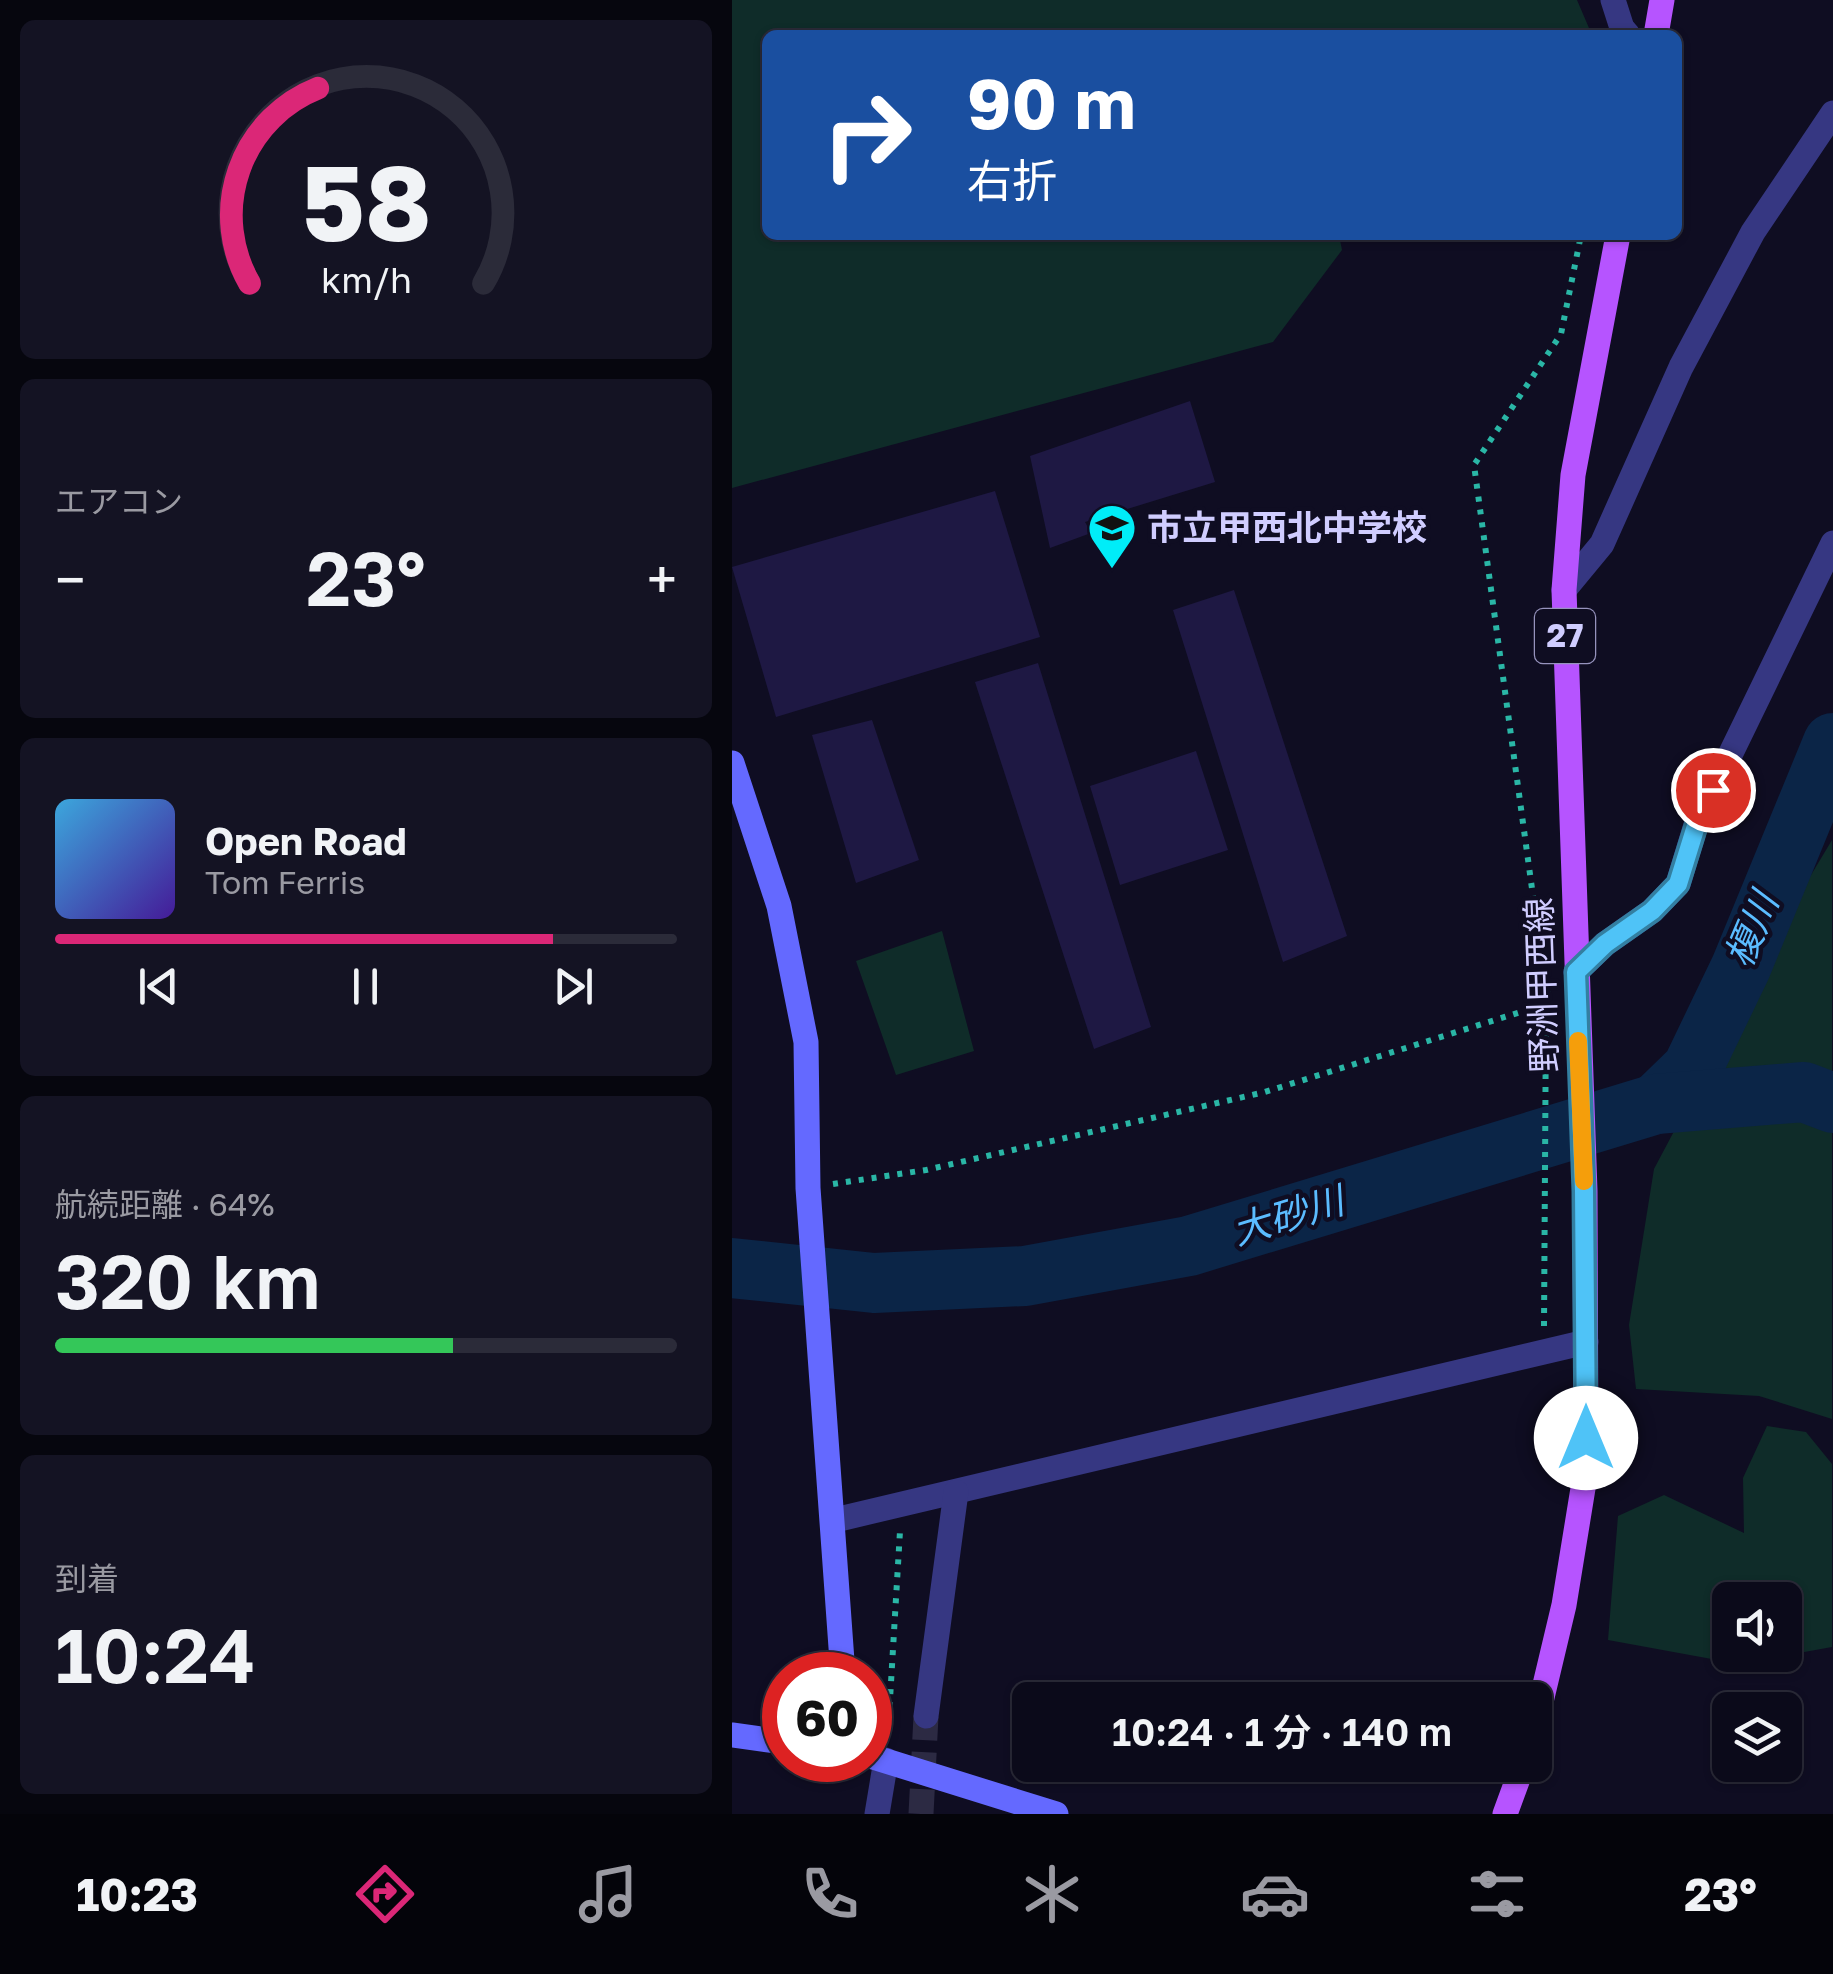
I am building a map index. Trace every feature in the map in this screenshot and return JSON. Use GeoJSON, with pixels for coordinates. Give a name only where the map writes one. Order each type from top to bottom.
{"type":"FeatureCollection","features":[{"type":"Feature","properties":{"kind":"main road"},"geometry":{"type":"LineString","coordinates":[[1657,30],[1662,0]]}},
{"type":"Feature","properties":{"kind":"main road","name":"野洲甲西線"},"geometry":{"type":"LineString","coordinates":[[1546,1682],[1564,1605],[1586,1470],[1584,1191],[1564,590],[1573,476],[1617,240]]}},
{"type":"Feature","properties":{"kind":"main road"},"geometry":{"type":"LineString","coordinates":[[1505,1814],[1516,1782]]}},
{"type":"Feature","properties":{"kind":"street"},"geometry":{"type":"LineString","coordinates":[[1613,0],[1624,30]]}},
{"type":"Feature","properties":{"kind":"street"},"geometry":{"type":"LineString","coordinates":[[1564,590],[1602,544],[1680,367],[1754,232],[1832,114]]}},
{"type":"Feature","properties":{"kind":"street"},"geometry":{"type":"LineString","coordinates":[[1576,972],[1605,944],[1652,911],[1678,884],[1696,826],[1832,543]]}},
{"type":"Feature","properties":{"kind":"street"},"geometry":{"type":"LineString","coordinates":[[732,764],[779,906],[806,1042],[808,1188],[842,1652]]}},
{"type":"Feature","properties":{"kind":"street"},"geometry":{"type":"LineString","coordinates":[[834,1520],[1586,1342]]}},
{"type":"Feature","properties":{"kind":"street"},"geometry":{"type":"LineString","coordinates":[[926,1716],[956,1492]]}},
{"type":"Feature","properties":{"kind":"street"},"geometry":{"type":"LineString","coordinates":[[732,1735],[762,1739]]}},
{"type":"Feature","properties":{"kind":"street"},"geometry":{"type":"LineString","coordinates":[[892,1762],[1056,1814]]}},
{"type":"Feature","properties":{"kind":"street"},"geometry":{"type":"LineString","coordinates":[[877,1814],[878,1782]]}},
{"type":"Feature","properties":{"kind":"path"},"geometry":{"type":"LineString","coordinates":[[1544,1353],[1546,995],[1474,464],[1561,334],[1579,240]]}},
{"type":"Feature","properties":{"kind":"path"},"geometry":{"type":"LineString","coordinates":[[808,1188],[926,1170],[1264,1092],[1528,1010],[1576,972]]}},
{"type":"Feature","properties":{"kind":"path"},"geometry":{"type":"LineString","coordinates":[[888,1652],[902,1505]]}},
{"type":"Feature","properties":{"kind":"green space"},"geometry":{"type":"Polygon","coordinates":[[[732,0],[1577,0],[1590,30],[762,30],[762,240],[1340,240],[1342,250],[1273,342],[732,488],[732,0]]]}},
{"type":"Feature","properties":{"kind":"green space"},"geometry":{"type":"Polygon","coordinates":[[[1832,840],[1832,1419],[1759,1396],[1636,1389],[1629,1325],[1654,1169],[1832,840]]]}},
{"type":"Feature","properties":{"kind":"green space"},"geometry":{"type":"Polygon","coordinates":[[[942,931],[974,1051],[896,1075],[856,961],[942,931]]]}},
{"type":"Feature","properties":{"kind":"green space"},"geometry":{"type":"Polygon","coordinates":[[[1767,1426],[1806,1432],[1832,1464],[1832,1647],[1802,1652],[1802,1582],[1712,1582],[1712,1659],[1608,1640],[1618,1516],[1664,1495],[1744,1533],[1743,1478],[1767,1426]]]}},
{"type":"Feature","properties":{"kind":"building"},"geometry":{"type":"Polygon","coordinates":[[[1190,401],[1215,482],[1085,522],[1091,533],[1050,548],[1030,456],[1190,401]]]}},
{"type":"Feature","properties":{"kind":"building"},"geometry":{"type":"Polygon","coordinates":[[[995,491],[1040,637],[776,717],[732,567],[995,491]]]}},
{"type":"Feature","properties":{"kind":"building"},"geometry":{"type":"Polygon","coordinates":[[[1234,590],[1347,936],[1283,962],[1173,610],[1234,590]]]}},
{"type":"Feature","properties":{"kind":"building"},"geometry":{"type":"Polygon","coordinates":[[[1038,663],[1151,1027],[1094,1049],[975,682],[1038,663]]]}},
{"type":"Feature","properties":{"kind":"building"},"geometry":{"type":"Polygon","coordinates":[[[872,720],[919,860],[856,883],[812,735],[872,720]]]}},
{"type":"Feature","properties":{"kind":"building"},"geometry":{"type":"Polygon","coordinates":[[[1196,751],[1228,850],[1120,885],[1090,786],[1196,751]]]}},
{"type":"Feature","properties":{"kind":"waterway","name":"榎川"},"geometry":{"type":"LineString","coordinates":[[1656,1104],[1692,1069],[1741,967],[1833,743]]}},
{"type":"Feature","properties":{"kind":"waterway","name":"大砂川"},"geometry":{"type":"LineString","coordinates":[[732,1268],[874,1283],[1025,1276],[1189,1246],[1656,1104],[1804,1092],[1833,1103]]}},
{"type":"Feature","properties":{"kind":"tunnel"},"geometry":{"type":"LineString","coordinates":[[921,1814],[926,1716]]}},
{"type":"Feature","properties":{"kind":"slow traffic"},"geometry":{"type":"LineString","coordinates":[[1578,1041],[1584,1181]]}},
{"type":"Feature","properties":{"kind":"place","name":"市立甲西北中学校"},"geometry":{"type":"Point","coordinates":[1112,570]}},
{"type":"Feature","properties":{"kind":"route"},"geometry":{"type":"LineString","coordinates":[[1586,1438],[1584,1191],[1576,972],[1605,944],[1652,911],[1678,884],[1696,826],[1713,790]]}}]}
